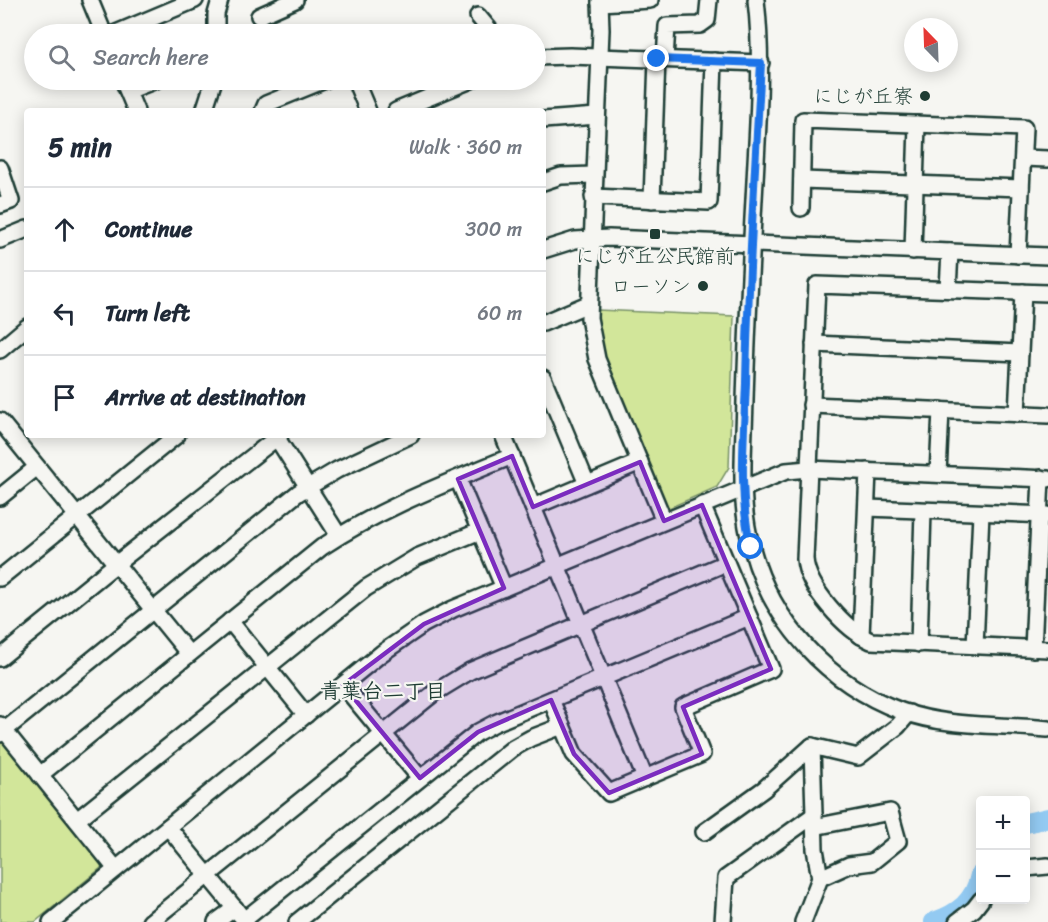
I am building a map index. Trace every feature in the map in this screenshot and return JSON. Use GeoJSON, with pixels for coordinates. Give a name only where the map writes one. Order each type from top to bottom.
{"type":"FeatureCollection","features":[{"type":"Feature","properties":{"kind":"street"},"geometry":{"type":"LineString","coordinates":[[90,0],[100,24]]}},
{"type":"Feature","properties":{"kind":"street"},"geometry":{"type":"LineString","coordinates":[[138,24],[195,0]]}},
{"type":"Feature","properties":{"kind":"street"},"geometry":{"type":"LineString","coordinates":[[216,24],[220,0]]}},
{"type":"Feature","properties":{"kind":"street"},"geometry":{"type":"LineString","coordinates":[[259,16],[295,0]]}},
{"type":"Feature","properties":{"kind":"street"},"geometry":{"type":"LineString","coordinates":[[647,0],[600,1],[600,57],[588,304],[597,359],[664,521]]}},
{"type":"Feature","properties":{"kind":"street"},"geometry":{"type":"LineString","coordinates":[[652,200],[661,59],[668,26],[699,25],[707,20],[709,0]]}},
{"type":"Feature","properties":{"kind":"street"},"geometry":{"type":"LineString","coordinates":[[756,0],[761,63],[751,244],[743,488],[745,519],[756,563],[774,604],[790,629],[818,659],[840,677],[876,700],[909,713],[963,724],[1048,729]]}},
{"type":"Feature","properties":{"kind":"street"},"geometry":{"type":"LineString","coordinates":[[478,16],[485,24]]}},
{"type":"Feature","properties":{"kind":"street"},"geometry":{"type":"LineString","coordinates":[[546,57],[761,63]]}},
{"type":"Feature","properties":{"kind":"street"},"geometry":{"type":"LineString","coordinates":[[593,197],[709,202],[714,61]]}},
{"type":"Feature","properties":{"kind":"street"},"geometry":{"type":"LineString","coordinates":[[127,90],[135,108]]}},
{"type":"Feature","properties":{"kind":"street"},"geometry":{"type":"LineString","coordinates":[[205,108],[211,90]]}},
{"type":"Feature","properties":{"kind":"street"},"geometry":{"type":"LineString","coordinates":[[264,108],[266,104],[300,90]]}},
{"type":"Feature","properties":{"kind":"street"},"geometry":{"type":"LineString","coordinates":[[359,90],[367,108]]}},
{"type":"Feature","properties":{"kind":"street"},"geometry":{"type":"LineString","coordinates":[[413,108],[430,105],[455,90]]}},
{"type":"Feature","properties":{"kind":"street"},"geometry":{"type":"LineString","coordinates":[[546,120],[597,116]]}},
{"type":"Feature","properties":{"kind":"street"},"geometry":{"type":"LineString","coordinates":[[801,208],[803,120],[1024,128],[1018,255]]}},
{"type":"Feature","properties":{"kind":"street"},"geometry":{"type":"LineString","coordinates":[[913,250],[917,124]]}},
{"type":"Feature","properties":{"kind":"street"},"geometry":{"type":"LineString","coordinates":[[1023,158],[1048,159]]}},
{"type":"Feature","properties":{"kind":"street"},"geometry":{"type":"LineString","coordinates":[[0,168],[11,201],[0,205]]}},
{"type":"Feature","properties":{"kind":"street"},"geometry":{"type":"LineString","coordinates":[[546,181],[561,176],[594,175]]}},
{"type":"Feature","properties":{"kind":"street"},"geometry":{"type":"LineString","coordinates":[[802,180],[1021,188]]}},
{"type":"Feature","properties":{"kind":"street"},"geometry":{"type":"LineString","coordinates":[[0,240],[24,230]]}},
{"type":"Feature","properties":{"kind":"street"},"geometry":{"type":"LineString","coordinates":[[546,249],[575,240],[591,238],[1048,256]]}},
{"type":"Feature","properties":{"kind":"street"},"geometry":{"type":"LineString","coordinates":[[948,290],[950,252]]}},
{"type":"Feature","properties":{"kind":"street"},"geometry":{"type":"LineString","coordinates":[[51,922],[343,685],[423,624],[786,471],[808,469],[1045,479],[1041,649],[871,641],[861,636],[825,601],[805,565],[808,469],[816,285],[1048,293]]}},
{"type":"Feature","properties":{"kind":"street"},"geometry":{"type":"LineString","coordinates":[[1017,414],[1023,292]]}},
{"type":"Feature","properties":{"kind":"street"},"geometry":{"type":"LineString","coordinates":[[546,322],[588,304]]}},
{"type":"Feature","properties":{"kind":"street"},"geometry":{"type":"LineString","coordinates":[[0,350],[24,330]]}},
{"type":"Feature","properties":{"kind":"street"},"geometry":{"type":"LineString","coordinates":[[814,344],[1020,353]]}},
{"type":"Feature","properties":{"kind":"street"},"geometry":{"type":"LineString","coordinates":[[546,385],[587,484]]}},
{"type":"Feature","properties":{"kind":"street"},"geometry":{"type":"LineString","coordinates":[[811,405],[1048,415]]}},
{"type":"Feature","properties":{"kind":"street"},"geometry":{"type":"LineString","coordinates":[[938,474],[941,411]]}},
{"type":"Feature","properties":{"kind":"street"},"geometry":{"type":"LineString","coordinates":[[0,421],[189,654]]}},
{"type":"Feature","properties":{"kind":"street"},"geometry":{"type":"LineString","coordinates":[[0,578],[168,438]]}},
{"type":"Feature","properties":{"kind":"street"},"geometry":{"type":"LineString","coordinates":[[0,658],[274,438]]}},
{"type":"Feature","properties":{"kind":"street"},"geometry":{"type":"LineString","coordinates":[[278,438],[339,536]]}},
{"type":"Feature","properties":{"kind":"street"},"geometry":{"type":"LineString","coordinates":[[116,869],[1,729],[308,486],[404,438]]}},
{"type":"Feature","properties":{"kind":"street"},"geometry":{"type":"LineString","coordinates":[[504,438],[645,777]]}},
{"type":"Feature","properties":{"kind":"street"},"geometry":{"type":"LineString","coordinates":[[40,775],[306,559],[339,536],[391,507],[512,456]]}},
{"type":"Feature","properties":{"kind":"street"},"geometry":{"type":"LineString","coordinates":[[533,507],[639,462]]}},
{"type":"Feature","properties":{"kind":"street"},"geometry":{"type":"LineString","coordinates":[[0,497],[37,467]]}},
{"type":"Feature","properties":{"kind":"street"},"geometry":{"type":"LineString","coordinates":[[861,636],[868,471]]}},
{"type":"Feature","properties":{"kind":"street"},"geometry":{"type":"LineString","coordinates":[[458,479],[504,588]]}},
{"type":"Feature","properties":{"kind":"street"},"geometry":{"type":"LineString","coordinates":[[551,700],[574,754],[609,793],[702,754],[683,707],[771,669],[702,505]]}},
{"type":"Feature","properties":{"kind":"street"},"geometry":{"type":"LineString","coordinates":[[867,508],[1044,515]]}},
{"type":"Feature","properties":{"kind":"street"},"geometry":{"type":"LineString","coordinates":[[919,644],[923,511]]}},
{"type":"Feature","properties":{"kind":"street"},"geometry":{"type":"LineString","coordinates":[[975,646],[981,513]]}},
{"type":"Feature","properties":{"kind":"street"},"geometry":{"type":"LineString","coordinates":[[77,820],[366,588],[417,557],[480,531]]}},
{"type":"Feature","properties":{"kind":"street"},"geometry":{"type":"LineString","coordinates":[[150,922],[383,733],[434,693],[470,670],[726,563]]}},
{"type":"Feature","properties":{"kind":"street"},"geometry":{"type":"LineString","coordinates":[[216,922],[242,916],[478,732],[749,617]]}},
{"type":"Feature","properties":{"kind":"street"},"geometry":{"type":"LineString","coordinates":[[230,621],[306,715]]}},
{"type":"Feature","properties":{"kind":"street"},"geometry":{"type":"LineString","coordinates":[[343,685],[420,778]]}},
{"type":"Feature","properties":{"kind":"street"},"geometry":{"type":"LineString","coordinates":[[812,746],[858,757],[898,726],[909,713]]}},
{"type":"Feature","properties":{"kind":"street"},"geometry":{"type":"LineString","coordinates":[[297,922],[513,748],[562,726]]}},
{"type":"Feature","properties":{"kind":"street"},"geometry":{"type":"LineString","coordinates":[[803,922],[820,878],[815,849],[812,746]]}},
{"type":"Feature","properties":{"kind":"street"},"geometry":{"type":"LineString","coordinates":[[704,832],[764,789],[812,746]]}},
{"type":"Feature","properties":{"kind":"street"},"geometry":{"type":"LineString","coordinates":[[723,922],[726,878],[814,821],[890,812],[898,841],[872,862],[849,865],[820,878]]}},
{"type":"Feature","properties":{"kind":"street"},"geometry":{"type":"LineString","coordinates":[[168,827],[242,916]]}},
{"type":"Feature","properties":{"kind":"street"},"geometry":{"type":"LineString","coordinates":[[1030,868],[1048,866]]}},
{"type":"Feature","properties":{"kind":"street"},"geometry":{"type":"LineString","coordinates":[[957,922],[978,904]]}},
{"type":"Feature","properties":{"kind":"highlighted area"},"geometry":{"type":"Polygon","coordinates":[[[512,456],[533,507],[640,462],[664,521],[702,505],[771,669],[683,707],[702,754],[609,793],[574,754],[551,700],[478,732],[420,778],[343,685],[424,624],[504,588],[458,479],[512,456]]]}},
{"type":"Feature","properties":{"kind":"green space"},"geometry":{"type":"Polygon","coordinates":[[[597,310],[734,316],[729,467],[717,487],[669,508],[663,506],[596,339],[597,310]]]}},
{"type":"Feature","properties":{"kind":"green space"},"geometry":{"type":"Polygon","coordinates":[[[0,740],[6,741],[103,861],[101,868],[35,922],[0,922],[0,740]]]}},
{"type":"Feature","properties":{"kind":"waterway"},"geometry":{"type":"LineString","coordinates":[[1030,822],[1048,818]]}},
{"type":"Feature","properties":{"kind":"waterway"},"geometry":{"type":"LineString","coordinates":[[934,922],[958,910],[970,899],[976,888]]}},
{"type":"Feature","properties":{"kind":"place","name":"にじが丘寮"},"geometry":{"type":"Point","coordinates":[925,96]}},
{"type":"Feature","properties":{"kind":"place","name":"にじが丘公民館前"},"geometry":{"type":"Point","coordinates":[655,234]}},
{"type":"Feature","properties":{"kind":"place","name":"ローソン"},"geometry":{"type":"Point","coordinates":[703,286]}},
{"type":"Feature","properties":{"kind":"district","name":"青葉台二丁目"},"geometry":{"type":"Point","coordinates":[383,691]}},
{"type":"Feature","properties":{"kind":"route"},"geometry":{"type":"LineString","coordinates":[[657,59],[761,63],[747,324],[743,471],[743,504],[751,547]]}}]}
